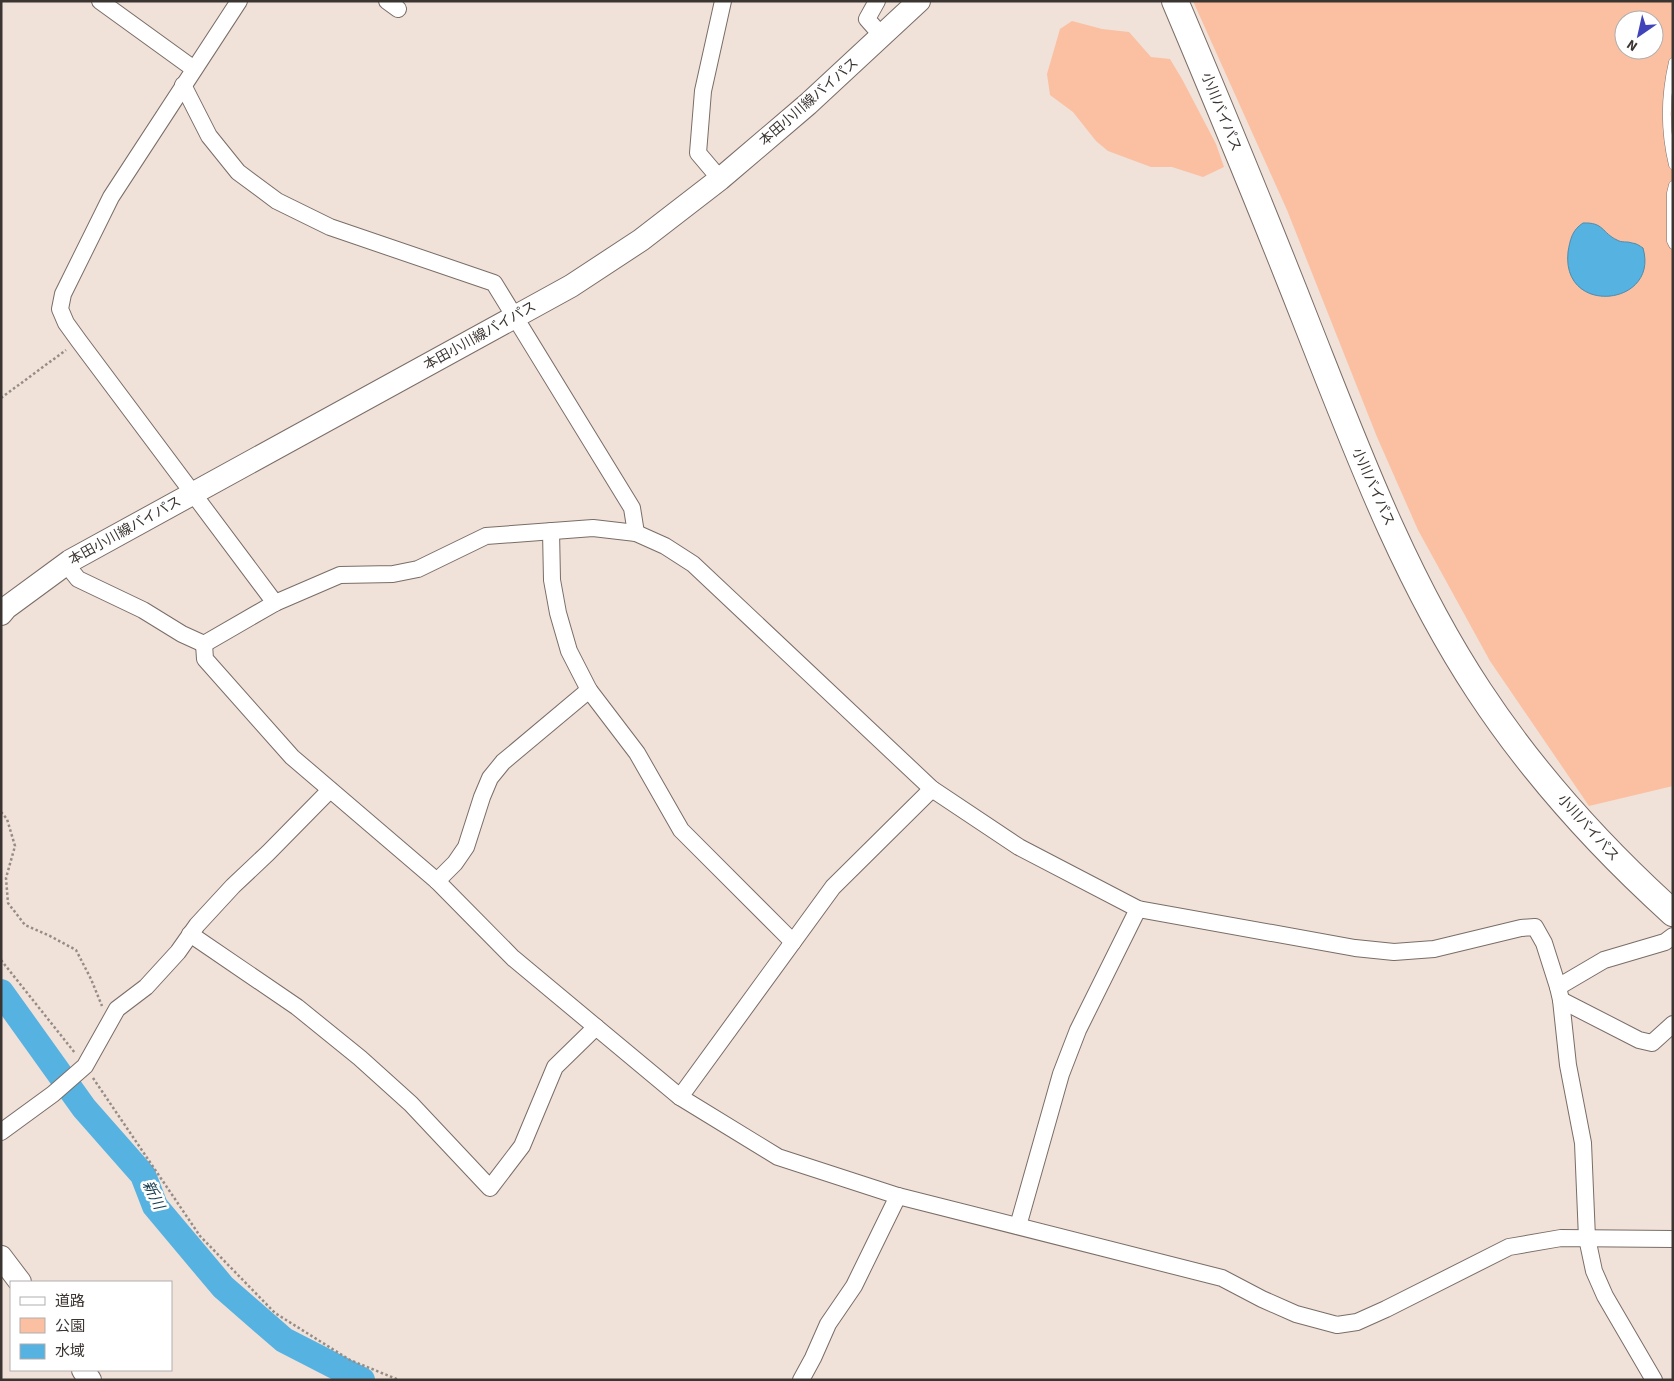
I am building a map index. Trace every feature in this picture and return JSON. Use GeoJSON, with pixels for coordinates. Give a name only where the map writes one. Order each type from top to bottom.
{"type":"FeatureCollection","features":[{"type":"Feature","properties":{"kind":"highway","name":"小川バイパス"},"geometry":{"type":"LineString","coordinates":[[1175,1],[1267,224],[1370,484],[1445,635],[1479,692],[1528,758],[1574,814],[1631,875],[1673,913]]}},
{"type":"Feature","properties":{"kind":"main road","name":"本田小川線バイパス"},"geometry":{"type":"LineString","coordinates":[[1,614],[6,608],[66,564],[571,286],[641,240],[720,180],[808,104],[919,1]]}},
{"type":"Feature","properties":{"kind":"main road"},"geometry":{"type":"LineString","coordinates":[[1,1257],[19,1281]]}},
{"type":"Feature","properties":{"kind":"street"},"geometry":{"type":"LineString","coordinates":[[100,1],[194,69]]}},
{"type":"Feature","properties":{"kind":"street"},"geometry":{"type":"LineString","coordinates":[[239,1],[111,197],[63,294],[60,309],[66,323],[275,603]]}},
{"type":"Feature","properties":{"kind":"street"},"geometry":{"type":"LineString","coordinates":[[720,180],[698,153],[703,91],[723,1]]}},
{"type":"Feature","properties":{"kind":"street"},"geometry":{"type":"LineString","coordinates":[[877,1],[867,19],[882,36]]}},
{"type":"Feature","properties":{"kind":"street"},"geometry":{"type":"LineString","coordinates":[[183,85],[210,136],[238,172],[277,202],[330,227],[494,283],[632,508],[636,533]]}},
{"type":"Feature","properties":{"kind":"street"},"geometry":{"type":"LineString","coordinates":[[204,644],[275,603],[340,575],[394,574],[418,569],[486,536],[593,528],[636,533],[665,546],[693,564],[932,789],[1019,847],[1138,910],[1354,948],[1394,952],[1434,949],[1535,927],[1544,943],[1560,994],[1568,1065],[1583,1143],[1587,1238],[1594,1271],[1606,1296],[1654,1380]]}},
{"type":"Feature","properties":{"kind":"street"},"geometry":{"type":"LineString","coordinates":[[551,531],[552,580],[558,613],[569,651],[589,690],[637,753],[682,830],[793,942]]}},
{"type":"Feature","properties":{"kind":"street"},"geometry":{"type":"LineString","coordinates":[[66,564],[78,578],[143,610],[182,634],[204,644]]}},
{"type":"Feature","properties":{"kind":"street"},"geometry":{"type":"LineString","coordinates":[[204,644],[205,658],[292,757],[437,881],[513,958],[680,1097],[778,1157],[898,1196],[1222,1278],[1296,1314],[1337,1325],[1358,1322],[1508,1246],[1561,1238],[1673,1239]]}},
{"type":"Feature","properties":{"kind":"street"},"geometry":{"type":"LineString","coordinates":[[437,881],[455,864],[466,847],[482,796],[490,778],[503,762],[589,690]]}},
{"type":"Feature","properties":{"kind":"street"},"geometry":{"type":"LineString","coordinates":[[680,1097],[833,887],[932,789]]}},
{"type":"Feature","properties":{"kind":"street"},"geometry":{"type":"LineString","coordinates":[[1,1132],[53,1094],[85,1066],[117,1009],[146,987],[178,952],[197,925],[233,886],[330,790]]}},
{"type":"Feature","properties":{"kind":"street"},"geometry":{"type":"LineString","coordinates":[[1018,1226],[1061,1074],[1078,1030],[1138,910]]}},
{"type":"Feature","properties":{"kind":"street"},"geometry":{"type":"LineString","coordinates":[[190,934],[297,1007],[360,1058],[411,1104],[490,1188],[522,1146],[555,1067],[596,1027]]}},
{"type":"Feature","properties":{"kind":"street"},"geometry":{"type":"LineString","coordinates":[[1560,994],[1604,960],[1665,942],[1673,936]]}},
{"type":"Feature","properties":{"kind":"street"},"geometry":{"type":"LineString","coordinates":[[1560,994],[1639,1040],[1652,1043],[1673,1024]]}},
{"type":"Feature","properties":{"kind":"street"},"geometry":{"type":"LineString","coordinates":[[801,1380],[828,1324],[854,1286],[898,1196]]}},
{"type":"Feature","properties":{"kind":"lane"},"geometry":{"type":"LineString","coordinates":[[1673,62],[1668,82],[1667,118],[1673,165]]}},
{"type":"Feature","properties":{"kind":"lane"},"geometry":{"type":"LineString","coordinates":[[1673,185],[1671,193],[1670,240],[1673,245]]}},
{"type":"Feature","properties":{"kind":"path"},"geometry":{"type":"LineString","coordinates":[[1,398],[79,340]]}},
{"type":"Feature","properties":{"kind":"path"},"geometry":{"type":"LineString","coordinates":[[1,812],[7,819],[15,846],[6,878],[8,903],[25,925],[76,950],[91,979],[109,1023]]}},
{"type":"Feature","properties":{"kind":"path"},"geometry":{"type":"LineString","coordinates":[[1,960],[85,1066],[200,1236],[275,1313],[350,1360],[399,1380]]}},
{"type":"Feature","properties":{"kind":"green space"},"geometry":{"type":"Polygon","coordinates":[[[1193,1],[1673,1],[1673,786],[1589,806],[1490,661],[1418,530],[1377,437],[1287,210],[1193,1]]]}},
{"type":"Feature","properties":{"kind":"green space"},"geometry":{"type":"Polygon","coordinates":[[[1072,21],[1102,29],[1129,32],[1151,57],[1170,59],[1216,144],[1224,167],[1203,177],[1172,167],[1151,167],[1108,151],[1096,141],[1073,112],[1050,95],[1047,74],[1060,29],[1072,21]]]}},
{"type":"Feature","properties":{"kind":"water"},"geometry":{"type":"Polygon","coordinates":[[[1583,223],[1595,224],[1617,240],[1643,248],[1644,267],[1637,282],[1625,292],[1609,296],[1593,295],[1579,287],[1570,273],[1568,252],[1570,243],[1574,232],[1583,223]]]}},
{"type":"Feature","properties":{"kind":"waterway","name":"新川"},"geometry":{"type":"LineString","coordinates":[[1,992],[84,1108],[143,1175],[155,1206],[223,1287],[284,1340],[362,1380]]}}]}
